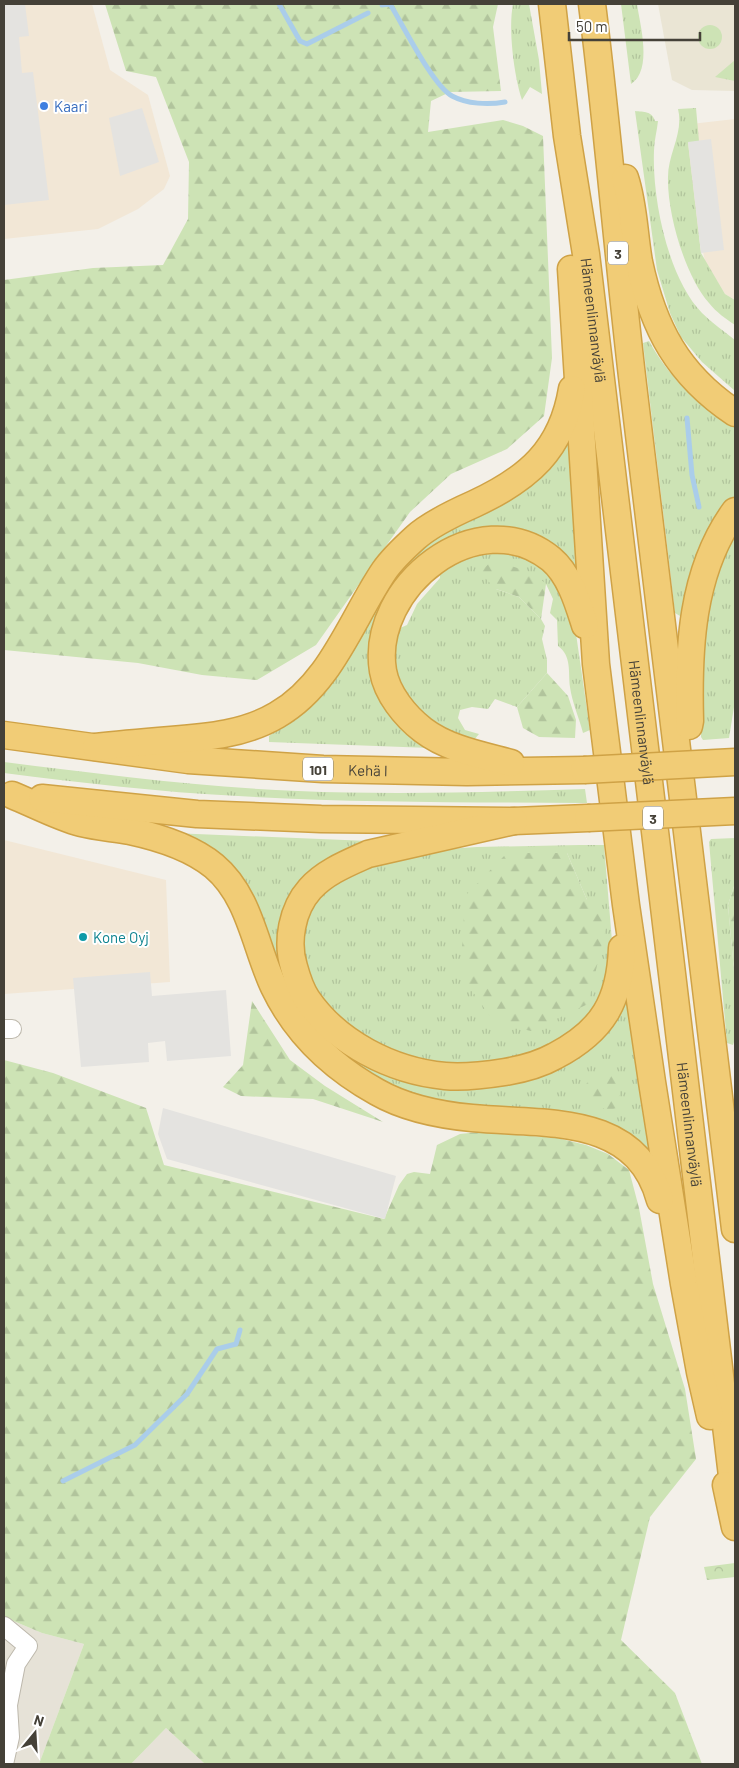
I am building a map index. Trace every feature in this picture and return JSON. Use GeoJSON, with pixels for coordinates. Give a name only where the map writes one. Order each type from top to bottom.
{"type":"FeatureCollection","features":[{"type":"Feature","properties":{"kind":"highway","name":"Hämeenlinnanväylä"},"geometry":{"type":"LineString","coordinates":[[552,4],[567,136],[586,254],[735,1501]]}},
{"type":"Feature","properties":{"kind":"highway","name":"Hämeenlinnanväylä"},"geometry":{"type":"LineString","coordinates":[[592,4],[607,122],[618,253],[735,1229]]}},
{"type":"Feature","properties":{"kind":"highway"},"geometry":{"type":"LineString","coordinates":[[607,122],[630,194],[639,261],[658,324],[679,362],[693,378],[715,399],[735,412]]}},
{"type":"Feature","properties":{"kind":"highway"},"geometry":{"type":"LineString","coordinates":[[567,136],[570,253],[596,664],[626,904],[684,1284],[700,1372],[735,1527]]}},
{"type":"Feature","properties":{"kind":"highway"},"geometry":{"type":"LineString","coordinates":[[96,747],[233,733],[260,724],[278,715],[298,699],[315,683],[335,657],[385,569],[401,551],[419,534],[457,512],[498,493],[528,473],[545,455],[568,412],[576,356]]}},
{"type":"Feature","properties":{"kind":"highway"},"geometry":{"type":"LineString","coordinates":[[680,760],[690,721],[689,681],[700,586],[711,552],[735,511]]}},
{"type":"Feature","properties":{"kind":"highway"},"geometry":{"type":"LineString","coordinates":[[541,771],[469,752],[443,742],[424,730],[406,714],[391,693],[383,672],[382,653],[389,618],[410,583],[427,566],[449,552],[470,543],[489,539],[511,540],[532,547],[552,560],[570,584],[578,603],[596,664]]}},
{"type":"Feature","properties":{"kind":"highway","name":"Kehä I"},"geometry":{"type":"LineString","coordinates":[[4,734],[188,760],[323,769],[468,772],[541,771],[735,762]]}},
{"type":"Feature","properties":{"kind":"highway"},"geometry":{"type":"LineString","coordinates":[[8,795],[80,823],[132,832],[162,841],[195,854],[214,866],[232,885],[246,912],[274,986],[291,1017],[332,1062],[379,1093],[421,1109],[449,1115],[542,1121],[577,1127],[610,1137],[639,1157],[657,1188],[684,1284]]}},
{"type":"Feature","properties":{"kind":"highway"},"geometry":{"type":"LineString","coordinates":[[8,795],[207,814],[321,819],[514,821],[735,811]]}},
{"type":"Feature","properties":{"kind":"highway"},"geometry":{"type":"LineString","coordinates":[[514,821],[368,854],[325,876],[310,890],[293,923],[290,940],[292,959],[306,998],[340,1034],[377,1057],[424,1073],[446,1076],[494,1074],[543,1063],[585,1038],[598,1025],[614,999],[619,983],[622,960],[626,904]]}},
{"type":"Feature","properties":{"kind":"street"},"geometry":{"type":"LineString","coordinates":[[4,1626],[28,1646],[16,1664],[8,1706],[10,1737],[4,1764]]}},
{"type":"Feature","properties":{"kind":"shaded area"},"geometry":{"type":"Polygon","coordinates":[[[4,4],[92,4],[110,70],[148,95],[170,176],[164,189],[138,209],[98,229],[4,239],[4,4]]]}},
{"type":"Feature","properties":{"kind":"shaded area"},"geometry":{"type":"Polygon","coordinates":[[[4,4],[25,4],[29,36],[19,37],[22,73],[33,72],[49,200],[4,205],[4,4]]]}},
{"type":"Feature","properties":{"kind":"shaded area"},"geometry":{"type":"Polygon","coordinates":[[[658,4],[735,4],[735,91],[692,90],[672,80],[658,4]]]}},
{"type":"Feature","properties":{"kind":"shaded area"},"geometry":{"type":"Polygon","coordinates":[[[142,108],[159,162],[120,176],[109,118],[142,108]]]}},
{"type":"Feature","properties":{"kind":"shaded area"},"geometry":{"type":"Polygon","coordinates":[[[735,119],[735,300],[725,294],[705,261],[689,189],[682,125],[735,119]]]}},
{"type":"Feature","properties":{"kind":"shaded area"},"geometry":{"type":"Polygon","coordinates":[[[711,139],[724,250],[701,253],[688,142],[711,139]]]}},
{"type":"Feature","properties":{"kind":"shaded area"},"geometry":{"type":"Polygon","coordinates":[[[4,840],[166,880],[170,982],[4,994],[4,840]]]}},
{"type":"Feature","properties":{"kind":"shaded area"},"geometry":{"type":"Polygon","coordinates":[[[150,972],[152,996],[226,990],[231,1056],[167,1061],[165,1041],[148,1043],[149,1062],[81,1067],[73,978],[150,972]]]}},
{"type":"Feature","properties":{"kind":"shaded area"},"geometry":{"type":"Polygon","coordinates":[[[163,1108],[396,1176],[385,1219],[167,1159],[158,1134],[163,1108]]]}},
{"type":"Feature","properties":{"kind":"shaded area"},"geometry":{"type":"Polygon","coordinates":[[[4,1617],[42,1633],[84,1644],[39,1764],[4,1764],[4,1617]]]}},
{"type":"Feature","properties":{"kind":"shaded area"},"geometry":{"type":"Polygon","coordinates":[[[166,1728],[205,1764],[131,1764],[166,1728]]]}},
{"type":"Feature","properties":{"kind":"green space"},"geometry":{"type":"Polygon","coordinates":[[[105,4],[498,4],[493,27],[501,91],[450,92],[431,101],[428,132],[503,120],[523,126],[543,136],[552,358],[544,416],[507,449],[451,474],[410,512],[316,645],[257,680],[202,675],[138,663],[4,650],[4,280],[93,268],[163,265],[188,219],[189,162],[156,77],[126,71],[105,4]]]}},
{"type":"Feature","properties":{"kind":"green space"},"geometry":{"type":"Polygon","coordinates":[[[513,4],[529,4],[539,60],[542,94],[530,87],[522,100],[513,52],[511,26],[513,4]]]}},
{"type":"Feature","properties":{"kind":"green space"},"geometry":{"type":"Polygon","coordinates":[[[621,4],[637,4],[642,35],[642,69],[638,77],[631,84],[621,4]]]}},
{"type":"Feature","properties":{"kind":"green space"},"geometry":{"type":"Polygon","coordinates":[[[710,25],[718,29],[722,37],[718,45],[710,49],[702,45],[698,37],[702,29],[710,25]]]}},
{"type":"Feature","properties":{"kind":"green space"},"geometry":{"type":"Polygon","coordinates":[[[735,60],[735,81],[715,77],[735,60]]]}},
{"type":"Feature","properties":{"kind":"green space"},"geometry":{"type":"Polygon","coordinates":[[[696,108],[699,141],[688,143],[701,253],[725,294],[735,300],[735,325],[721,315],[700,291],[685,261],[674,226],[668,192],[668,177],[670,160],[679,126],[678,109],[696,108]]]}},
{"type":"Feature","properties":{"kind":"green space"},"geometry":{"type":"Polygon","coordinates":[[[635,111],[652,115],[655,121],[658,121],[654,147],[654,170],[659,214],[664,237],[671,259],[690,298],[706,317],[735,340],[735,391],[702,362],[681,337],[670,313],[657,270],[635,111]]]}},
{"type":"Feature","properties":{"kind":"green space"},"geometry":{"type":"Polygon","coordinates":[[[649,341],[666,368],[686,390],[721,418],[735,426],[735,497],[724,510],[686,613],[680,616],[675,613],[643,343],[649,341]]]}},
{"type":"Feature","properties":{"kind":"green space"},"geometry":{"type":"Polygon","coordinates":[[[571,430],[582,579],[473,532],[374,638],[430,748],[269,742],[269,736],[278,729],[416,550],[571,430]]]}},
{"type":"Feature","properties":{"kind":"green space"},"geometry":{"type":"Polygon","coordinates":[[[735,526],[735,701],[729,738],[703,740],[701,737],[700,679],[710,589],[735,526]]]}},
{"type":"Feature","properties":{"kind":"green space"},"geometry":{"type":"Polygon","coordinates":[[[508,548],[555,576],[574,620],[590,730],[583,733],[571,693],[566,655],[558,646],[557,620],[550,613],[553,599],[546,584],[496,589],[519,597],[541,619],[545,626],[542,639],[547,660],[547,673],[517,707],[495,699],[488,709],[472,707],[460,710],[458,718],[465,730],[479,734],[474,740],[438,727],[411,705],[395,674],[395,637],[400,628],[407,625],[417,604],[440,578],[440,572],[453,560],[508,548]]]}},
{"type":"Feature","properties":{"kind":"green space"},"geometry":{"type":"Polygon","coordinates":[[[492,560],[533,573],[546,584],[541,619],[519,597],[496,589],[480,573],[492,560]]]}},
{"type":"Feature","properties":{"kind":"green space"},"geometry":{"type":"Polygon","coordinates":[[[547,673],[568,696],[576,720],[575,738],[539,737],[523,728],[517,707],[547,673]]]}},
{"type":"Feature","properties":{"kind":"green space"},"geometry":{"type":"Polygon","coordinates":[[[4,762],[187,783],[298,791],[406,793],[585,789],[587,803],[369,801],[208,794],[121,787],[4,773],[4,762]]]}},
{"type":"Feature","properties":{"kind":"green space"},"geometry":{"type":"Polygon","coordinates":[[[172,833],[369,841],[351,850],[280,954],[380,1066],[564,1062],[588,1051],[602,1038],[629,993],[654,1160],[494,1109],[414,1097],[351,1066],[309,1026],[270,952],[172,833]]]}},
{"type":"Feature","properties":{"kind":"green space"},"geometry":{"type":"Polygon","coordinates":[[[735,838],[735,883],[728,905],[735,982],[735,1039],[733,1045],[727,1043],[709,842],[711,839],[735,838]]]}},
{"type":"Feature","properties":{"kind":"green space"},"geometry":{"type":"Polygon","coordinates":[[[604,845],[613,953],[605,995],[571,1035],[527,1057],[474,1066],[427,1062],[402,1055],[359,1034],[317,996],[303,961],[304,928],[309,911],[323,892],[340,878],[381,862],[446,849],[604,845]],[[507,853],[587,900],[567,853],[507,853]]]}},
{"type":"Feature","properties":{"kind":"green space"},"geometry":{"type":"Polygon","coordinates":[[[507,853],[567,853],[587,900],[607,923],[588,1004],[531,1031],[494,1022],[468,985],[462,949],[465,896],[507,853]]]}},
{"type":"Feature","properties":{"kind":"green space"},"geometry":{"type":"Polygon","coordinates":[[[735,883],[735,982],[728,905],[735,883]]]}},
{"type":"Feature","properties":{"kind":"green space"},"geometry":{"type":"Polygon","coordinates":[[[252,1001],[290,1060],[325,1086],[383,1122],[313,1099],[241,1096],[223,1087],[243,1065],[252,1001]]]}},
{"type":"Feature","properties":{"kind":"green space"},"geometry":{"type":"Polygon","coordinates":[[[4,1060],[53,1073],[146,1108],[164,1165],[384,1219],[399,1185],[407,1174],[414,1172],[430,1174],[437,1145],[460,1134],[478,1132],[557,1138],[586,1145],[608,1154],[629,1170],[639,1208],[653,1284],[685,1389],[696,1459],[650,1517],[621,1640],[675,1693],[702,1764],[205,1764],[166,1728],[131,1764],[39,1764],[84,1644],[42,1633],[4,1617],[4,1060]]]}},
{"type":"Feature","properties":{"kind":"green space"},"geometry":{"type":"Polygon","coordinates":[[[612,1072],[622,1078],[617,1108],[602,1108],[579,1095],[593,1074],[612,1072]]]}},
{"type":"Feature","properties":{"kind":"green space"},"geometry":{"type":"Polygon","coordinates":[[[735,1563],[735,1577],[707,1580],[704,1567],[735,1563]]]}},
{"type":"Feature","properties":{"kind":"waterway"},"geometry":{"type":"LineString","coordinates":[[279,4],[300,41],[307,44],[368,13]]}},
{"type":"Feature","properties":{"kind":"waterway"},"geometry":{"type":"LineString","coordinates":[[390,4],[427,68],[444,90],[458,99],[471,102],[485,104],[505,102]]}},
{"type":"Feature","properties":{"kind":"waterway"},"geometry":{"type":"LineString","coordinates":[[382,5],[391,4]]}},
{"type":"Feature","properties":{"kind":"waterway"},"geometry":{"type":"LineString","coordinates":[[687,418],[692,475],[699,507]]}},
{"type":"Feature","properties":{"kind":"waterway"},"geometry":{"type":"LineString","coordinates":[[63,1481],[135,1445],[187,1394],[217,1349],[236,1344],[240,1330]]}},
{"type":"Feature","properties":{"kind":"place","name":"Kaari"},"geometry":{"type":"Point","coordinates":[44,106]}},
{"type":"Feature","properties":{"kind":"place","name":"Kone Oyj"},"geometry":{"type":"Point","coordinates":[83,937]}}]}
